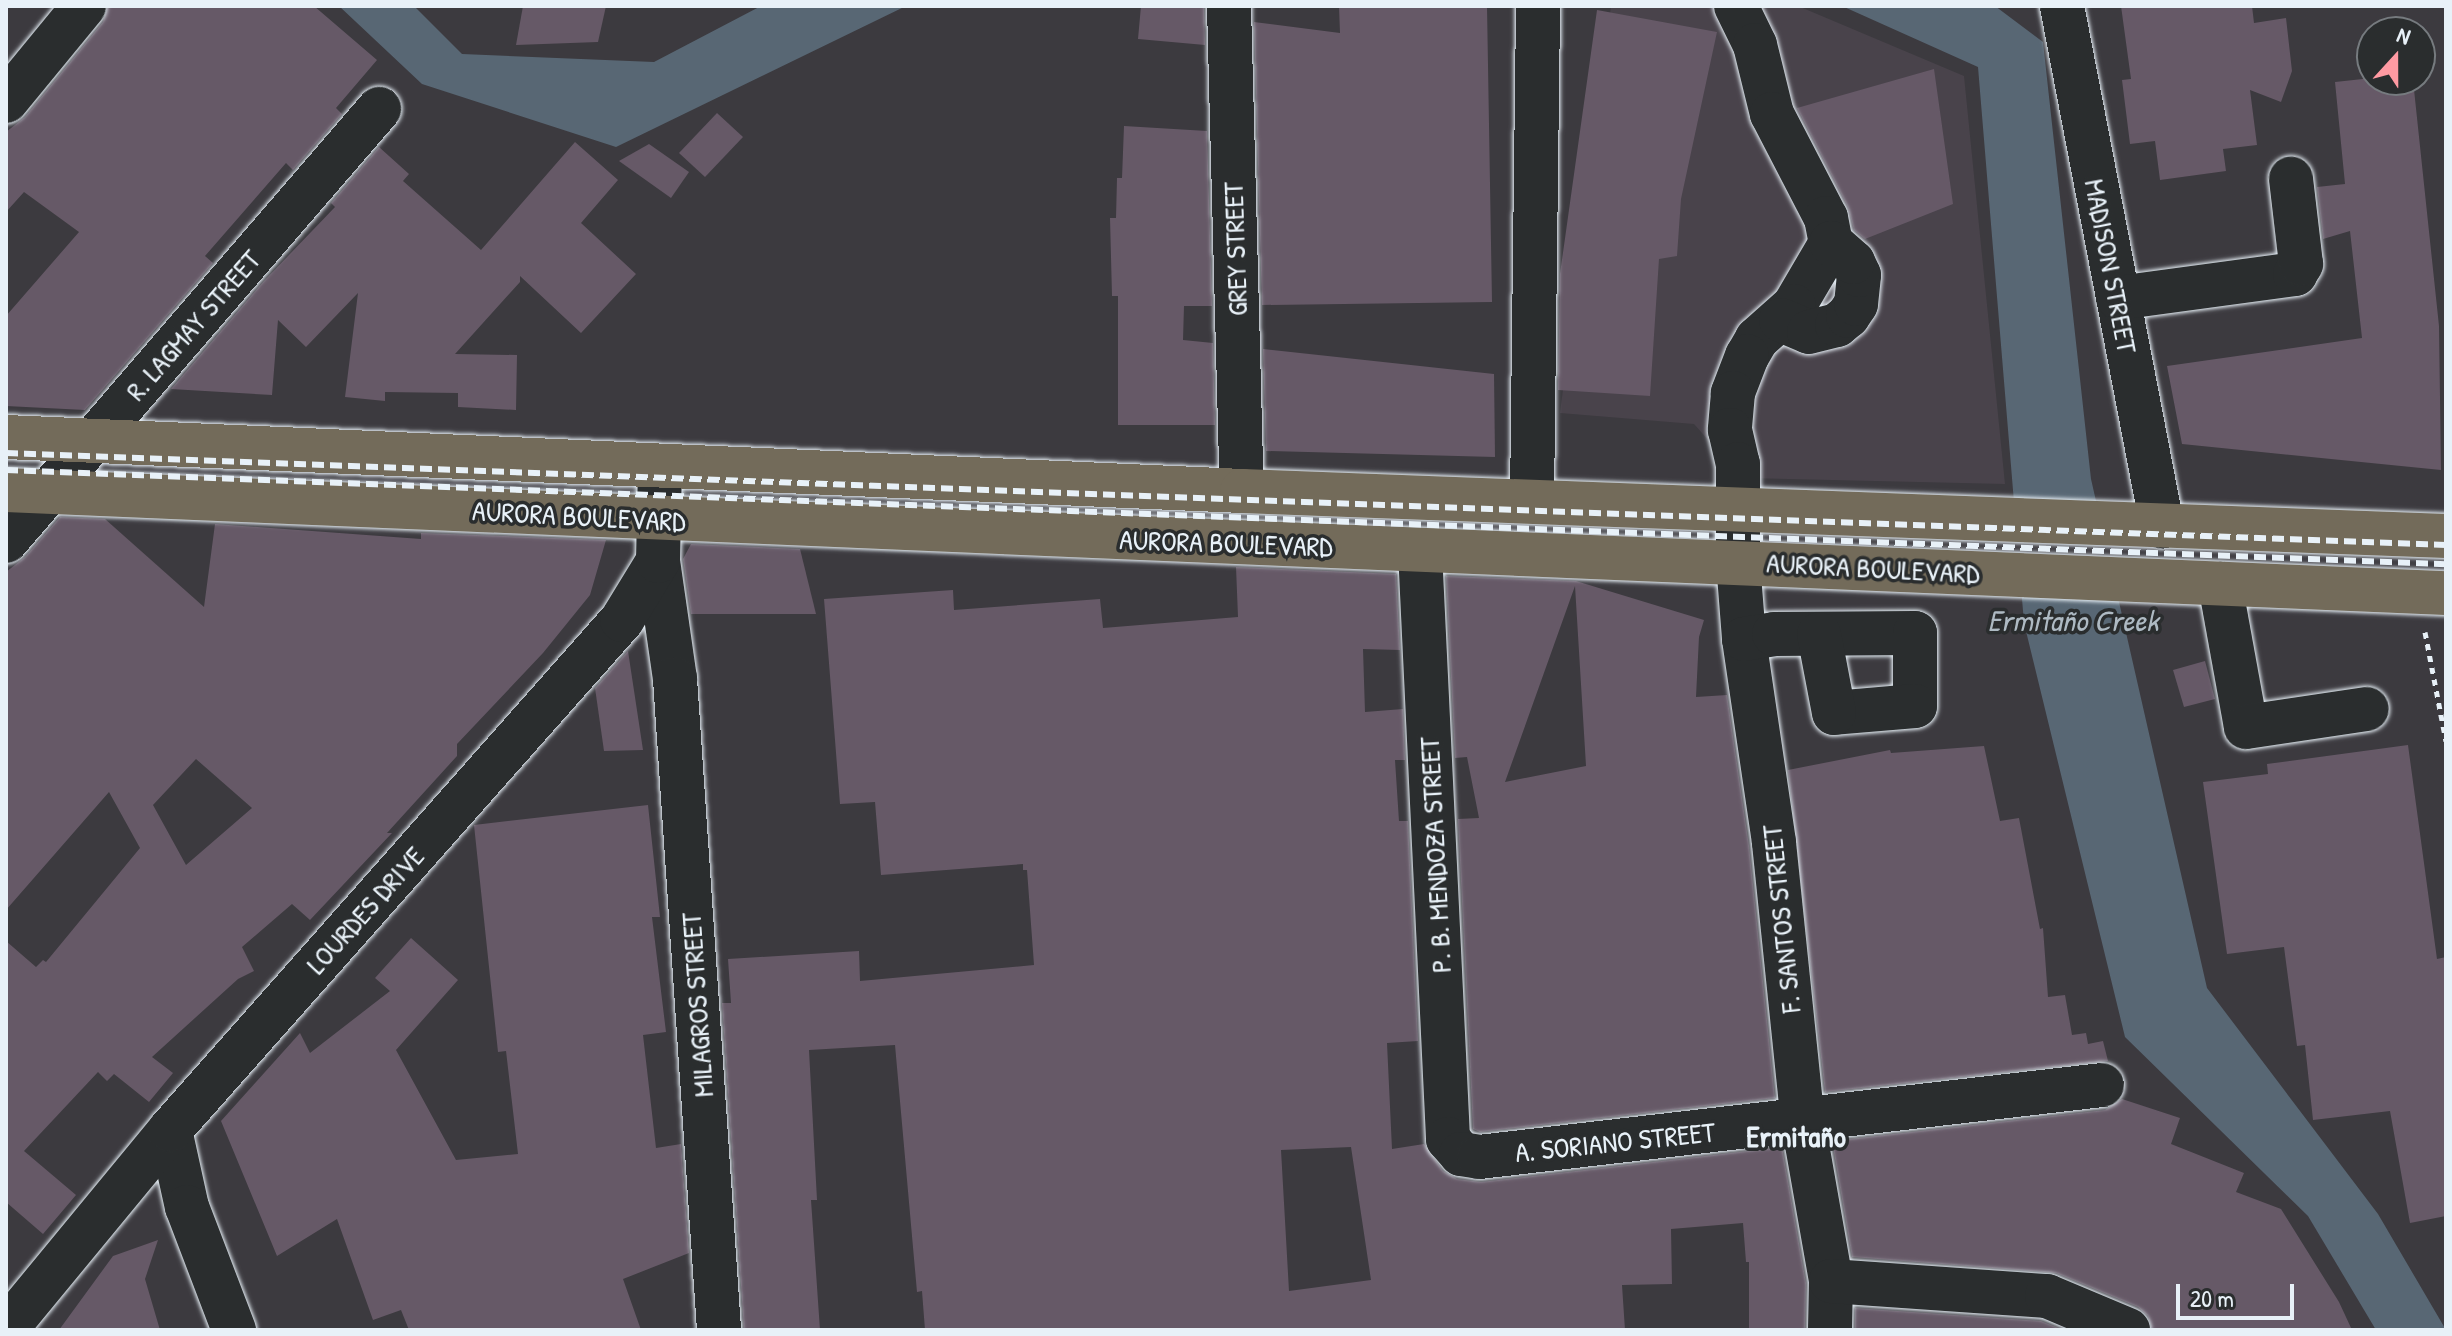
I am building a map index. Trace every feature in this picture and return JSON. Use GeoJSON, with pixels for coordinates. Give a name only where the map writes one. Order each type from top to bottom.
{"type":"FeatureCollection","features":[{"type":"Feature","properties":{"kind":"main road","name":"AURORA BOULEVARD"},"geometry":{"type":"LineString","coordinates":[[6,437],[1242,491],[1738,507],[2446,536]]}},
{"type":"Feature","properties":{"kind":"main road"},"geometry":{"type":"LineString","coordinates":[[1014,480],[1014,534]]}},
{"type":"Feature","properties":{"kind":"main road","name":"AURORA BOULEVARD"},"geometry":{"type":"LineString","coordinates":[[6,490],[51,491],[658,540],[1014,534],[2432,592]]}},
{"type":"Feature","properties":{"kind":"street"},"geometry":{"type":"LineString","coordinates":[[13,74],[84,6]]}},
{"type":"Feature","properties":{"kind":"street","name":"GREY STREET"},"geometry":{"type":"LineString","coordinates":[[1229,6],[1242,491]]}},
{"type":"Feature","properties":{"kind":"street"},"geometry":{"type":"LineString","coordinates":[[1532,500],[1538,6]]}},
{"type":"Feature","properties":{"kind":"street","name":"F. SANTOS STREET"},"geometry":{"type":"LineString","coordinates":[[1736,6],[1755,45],[1772,114],[1826,218],[1831,243],[1794,306],[1757,339],[1738,374],[1730,430],[1738,464],[1738,562],[1744,639],[1774,843],[1803,1122],[1831,1281],[1830,1330]]}},
{"type":"Feature","properties":{"kind":"street","name":"MADISON STREET"},"geometry":{"type":"LineString","coordinates":[[2062,6],[2162,526]]}},
{"type":"Feature","properties":{"kind":"street","name":"R. LAGMAY STREET"},"geometry":{"type":"LineString","coordinates":[[6,541],[379,109]]}},
{"type":"Feature","properties":{"kind":"street"},"geometry":{"type":"LineString","coordinates":[[2118,298],[2295,274],[2301,264],[2291,179]]}},
{"type":"Feature","properties":{"kind":"street"},"geometry":{"type":"LineString","coordinates":[[658,540],[660,466]]}},
{"type":"Feature","properties":{"kind":"street","name":"LOURDES DRIVE"},"geometry":{"type":"LineString","coordinates":[[6,1329],[170,1130],[622,620],[658,540]]}},
{"type":"Feature","properties":{"kind":"street","name":"MILAGROS STREET"},"geometry":{"type":"LineString","coordinates":[[658,540],[675,679],[719,1330]]}},
{"type":"Feature","properties":{"kind":"street","name":"P. B. MENDOZA STREET"},"geometry":{"type":"LineString","coordinates":[[1420,551],[1448,1139],[1461,1154]]}},
{"type":"Feature","properties":{"kind":"street"},"geometry":{"type":"LineString","coordinates":[[2236,585],[2243,725],[2251,727],[2273,721],[2367,709]]}},
{"type":"Feature","properties":{"kind":"street"},"geometry":{"type":"LineString","coordinates":[[622,620],[661,656],[675,679]]}},
{"type":"Feature","properties":{"kind":"street"},"geometry":{"type":"LineString","coordinates":[[1744,639],[1774,634],[1819,634]]}},
{"type":"Feature","properties":{"kind":"street","name":"A. SORIANO STREET"},"geometry":{"type":"LineString","coordinates":[[1461,1154],[1479,1157],[1803,1122],[2102,1085]]}},
{"type":"Feature","properties":{"kind":"street"},"geometry":{"type":"LineString","coordinates":[[170,1130],[187,1207],[234,1330]]}},
{"type":"Feature","properties":{"kind":"street"},"geometry":{"type":"LineString","coordinates":[[1831,1281],[2047,1296],[2128,1330]]}},
{"type":"Feature","properties":{"kind":"path"},"geometry":{"type":"LineString","coordinates":[[2432,592],[2446,741]]}},
{"type":"Feature","properties":{"kind":"shaded area"},"geometry":{"type":"Polygon","coordinates":[[[1611,6],[1798,6],[1964,76],[2005,484],[1742,478],[1694,424],[1560,413],[1611,6]]]}},
{"type":"Feature","properties":{"kind":"water"},"geometry":{"type":"Polygon","coordinates":[[[339,6],[414,6],[462,54],[654,62],[761,6],[906,6],[616,147],[422,84],[339,6]]]}},
{"type":"Feature","properties":{"kind":"water","name":"Ermitaño Creek"},"geometry":{"type":"Polygon","coordinates":[[[1842,6],[1995,6],[2043,42],[2091,479],[2207,988],[2378,1214],[2446,1330],[2376,1330],[2308,1216],[2125,1037],[2024,623],[1978,67],[1842,6]]]}},
{"type":"Feature","properties":{"kind":"pier"},"geometry":{"type":"Polygon","coordinates":[[[2102,512],[2118,581],[2016,580],[2011,516],[2102,512]]]}},
{"type":"Feature","properties":{"kind":"building"},"geometry":{"type":"Polygon","coordinates":[[[108,6],[314,6],[377,60],[336,108],[342,114],[293,170],[286,163],[205,256],[213,263],[85,410],[6,406],[6,316],[79,232],[24,192],[6,212],[6,132],[25,117],[103,22],[108,6]]]}},
{"type":"Feature","properties":{"kind":"building"},"geometry":{"type":"Polygon","coordinates":[[[523,6],[606,6],[598,42],[516,45],[523,6]]]}},
{"type":"Feature","properties":{"kind":"building"},"geometry":{"type":"Polygon","coordinates":[[[1141,6],[1204,6],[1205,45],[1138,39],[1141,6]]]}},
{"type":"Feature","properties":{"kind":"building"},"geometry":{"type":"Polygon","coordinates":[[[1339,6],[1487,6],[1492,302],[1262,305],[1254,22],[1340,33],[1339,6]]]}},
{"type":"Feature","properties":{"kind":"building"},"geometry":{"type":"Polygon","coordinates":[[[2121,6],[2252,6],[2254,23],[2286,18],[2292,71],[2281,102],[2250,90],[2257,145],[2223,149],[2226,171],[2160,180],[2155,141],[2130,144],[2122,80],[2131,79],[2121,6]]]}},
{"type":"Feature","properties":{"kind":"building"},"geometry":{"type":"Polygon","coordinates":[[[1597,10],[1717,32],[1681,199],[1677,256],[1659,259],[1650,396],[1558,390],[1560,274],[1597,10]]]}},
{"type":"Feature","properties":{"kind":"building"},"geometry":{"type":"Polygon","coordinates":[[[1934,69],[1953,204],[1865,239],[1854,230],[1848,207],[1797,108],[1934,69]]]}},
{"type":"Feature","properties":{"kind":"building"},"geometry":{"type":"Polygon","coordinates":[[[2356,80],[2356,96],[2415,96],[2439,326],[2441,470],[2182,444],[2167,366],[2362,338],[2350,231],[2323,239],[2317,187],[2345,184],[2335,82],[2356,80]]]}},
{"type":"Feature","properties":{"kind":"building"},"geometry":{"type":"Polygon","coordinates":[[[717,113],[743,137],[705,177],[679,153],[717,113]]]}},
{"type":"Feature","properties":{"kind":"building"},"geometry":{"type":"Polygon","coordinates":[[[1124,126],[1207,131],[1212,306],[1184,306],[1183,340],[1213,343],[1215,425],[1118,425],[1118,296],[1112,296],[1110,218],[1116,218],[1117,178],[1122,178],[1124,126]]]}},
{"type":"Feature","properties":{"kind":"building"},"geometry":{"type":"Polygon","coordinates":[[[575,142],[618,180],[581,223],[636,274],[581,333],[520,276],[520,282],[455,354],[517,355],[516,410],[458,407],[458,393],[385,392],[385,401],[345,397],[358,293],[306,347],[278,320],[272,395],[171,389],[264,281],[335,207],[331,203],[379,147],[409,174],[403,181],[481,250],[575,142]]]}},
{"type":"Feature","properties":{"kind":"building"},"geometry":{"type":"Polygon","coordinates":[[[649,144],[689,172],[671,198],[619,161],[649,144]]]}},
{"type":"Feature","properties":{"kind":"building"},"geometry":{"type":"Polygon","coordinates":[[[1263,349],[1494,374],[1495,457],[1266,451],[1263,349]]]}},
{"type":"Feature","properties":{"kind":"building"},"geometry":{"type":"Polygon","coordinates":[[[60,517],[105,519],[204,607],[215,524],[421,539],[421,533],[606,540],[590,595],[543,653],[457,744],[457,756],[387,833],[392,833],[310,920],[292,904],[242,947],[254,971],[238,979],[152,1057],[173,1073],[149,1102],[114,1074],[107,1081],[98,1072],[24,1151],[76,1195],[43,1234],[6,1202],[6,941],[36,967],[43,960],[46,962],[140,848],[109,792],[6,910],[6,572],[25,557],[60,517]],[[196,759],[153,805],[186,865],[252,808],[196,759]]]}},
{"type":"Feature","properties":{"kind":"building"},"geometry":{"type":"Polygon","coordinates":[[[691,544],[800,549],[816,614],[691,614],[683,559],[691,544]]]}},
{"type":"Feature","properties":{"kind":"building"},"geometry":{"type":"Polygon","coordinates":[[[1236,567],[1396,574],[1400,650],[1363,649],[1365,712],[1403,709],[1405,760],[1395,760],[1399,821],[1408,821],[1418,1041],[1387,1043],[1392,1149],[1424,1144],[1443,1171],[1457,1179],[1481,1182],[1782,1147],[1806,1283],[1805,1330],[1749,1330],[1749,1262],[1746,1262],[1743,1223],[1671,1229],[1672,1284],[1622,1285],[1625,1330],[925,1330],[922,1291],[917,1292],[895,1045],[809,1050],[817,1200],[811,1200],[820,1330],[744,1330],[722,1003],[731,1003],[728,959],[859,951],[860,981],[1034,965],[1027,870],[1023,870],[1023,864],[881,875],[875,802],[840,804],[824,599],[953,590],[954,610],[1100,599],[1103,628],[1238,617],[1236,567]],[[1351,1147],[1281,1150],[1289,1291],[1371,1280],[1351,1147]]]}},
{"type":"Feature","properties":{"kind":"building"},"geometry":{"type":"Polygon","coordinates":[[[1446,576],[1576,581],[1704,620],[1699,637],[1696,697],[1727,695],[1749,846],[1775,1098],[1480,1132],[1473,1129],[1458,819],[1479,818],[1467,757],[1455,758],[1446,576]],[[1575,586],[1505,782],[1586,766],[1575,586]]]}},
{"type":"Feature","properties":{"kind":"building"},"geometry":{"type":"Polygon","coordinates":[[[628,651],[643,750],[604,751],[595,688],[628,651]]]}},
{"type":"Feature","properties":{"kind":"building"},"geometry":{"type":"Polygon","coordinates":[[[2205,661],[2215,699],[2184,707],[2173,670],[2205,661]]]}},
{"type":"Feature","properties":{"kind":"building"},"geometry":{"type":"Polygon","coordinates":[[[2408,745],[2437,959],[2446,957],[2446,1216],[2410,1223],[2390,1111],[2313,1120],[2305,1045],[2297,1046],[2284,947],[2227,954],[2203,782],[2268,774],[2267,764],[2408,745]]]}},
{"type":"Feature","properties":{"kind":"building"},"geometry":{"type":"Polygon","coordinates":[[[1984,746],[2000,821],[2019,818],[2040,929],[2043,928],[2048,997],[2065,995],[2072,1035],[2086,1033],[2088,1044],[2103,1041],[2108,1061],[1825,1092],[1788,770],[1890,750],[1891,753],[1984,746]]]}},
{"type":"Feature","properties":{"kind":"building"},"geometry":{"type":"Polygon","coordinates":[[[648,805],[660,917],[652,917],[666,1032],[643,1035],[656,1148],[681,1144],[689,1253],[623,1279],[641,1330],[409,1330],[401,1310],[373,1320],[337,1219],[277,1256],[221,1121],[300,1033],[310,1053],[390,991],[375,978],[411,938],[458,980],[396,1050],[456,1160],[518,1154],[506,1051],[498,1052],[474,825],[648,805]]]}},
{"type":"Feature","properties":{"kind":"building"},"geometry":{"type":"Polygon","coordinates":[[[2122,1099],[2180,1118],[2171,1144],[2244,1173],[2236,1192],[2281,1209],[2339,1302],[2352,1330],[2152,1330],[2148,1316],[2138,1307],[2056,1273],[1852,1257],[1832,1141],[2105,1110],[2122,1099]]]}},
{"type":"Feature","properties":{"kind":"building"},"geometry":{"type":"Polygon","coordinates":[[[158,1240],[145,1279],[160,1330],[59,1330],[113,1256],[158,1240]]]}},
{"type":"Feature","properties":{"kind":"building"},"geometry":{"type":"Polygon","coordinates":[[[1855,1308],[2041,1321],[2063,1330],[1855,1330],[1855,1308]]]}},
{"type":"Feature","properties":{"kind":"railway"},"geometry":{"type":"LineString","coordinates":[[6,453],[2446,545]]}},
{"type":"Feature","properties":{"kind":"railway"},"geometry":{"type":"LineString","coordinates":[[6,470],[2446,564]]}},
{"type":"Feature","properties":{"kind":"district","name":"Ermitaño"},"geometry":{"type":"Point","coordinates":[1796,1136]}}]}
